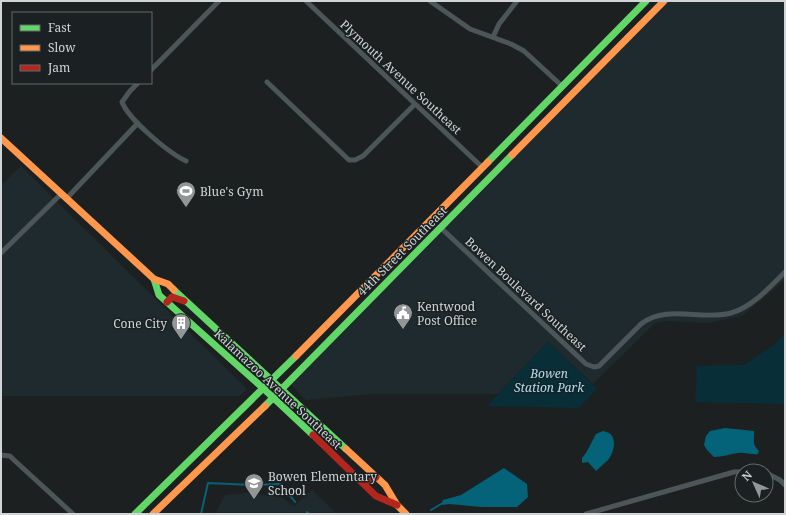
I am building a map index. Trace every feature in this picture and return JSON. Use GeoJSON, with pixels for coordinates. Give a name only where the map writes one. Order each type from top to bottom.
{"type":"FeatureCollection","features":[{"type":"Feature","properties":{"kind":"main road","name":"44th Street Southeast"},"geometry":{"type":"LineString","coordinates":[[135,514],[272,381],[645,1]]}},
{"type":"Feature","properties":{"kind":"main road"},"geometry":{"type":"LineString","coordinates":[[623,43],[621,33],[643,9],[645,1]]}},
{"type":"Feature","properties":{"kind":"main road","name":"44th Street Southeast"},"geometry":{"type":"LineString","coordinates":[[153,514],[282,390],[664,1]]}},
{"type":"Feature","properties":{"kind":"main road"},"geometry":{"type":"LineString","coordinates":[[559,108],[563,97],[562,86]]}},
{"type":"Feature","properties":{"kind":"main road","name":"Kalamazoo Avenue Southeast"},"geometry":{"type":"LineString","coordinates":[[1,138],[154,279],[168,284],[188,302],[376,477],[385,486],[396,505]]}},
{"type":"Feature","properties":{"kind":"main road"},"geometry":{"type":"LineString","coordinates":[[441,228],[439,219],[446,204]]}},
{"type":"Feature","properties":{"kind":"main road"},"geometry":{"type":"LineString","coordinates":[[414,256],[417,246],[416,234]]}},
{"type":"Feature","properties":{"kind":"main road","name":"Kalamazoo Avenue Southeast"},"geometry":{"type":"LineString","coordinates":[[154,279],[159,294],[167,302],[264,389],[376,496],[396,505],[406,514]]}},
{"type":"Feature","properties":{"kind":"main road"},"geometry":{"type":"LineString","coordinates":[[167,302],[172,297],[188,302]]}},
{"type":"Feature","properties":{"kind":"main road"},"geometry":{"type":"LineString","coordinates":[[177,491],[175,482],[179,472]]}},
{"type":"Feature","properties":{"kind":"main road"},"geometry":{"type":"LineString","coordinates":[[353,474],[367,482],[370,482],[376,477]]}},
{"type":"Feature","properties":{"kind":"street"},"geometry":{"type":"LineString","coordinates":[[152,69],[219,1]]}},
{"type":"Feature","properties":{"kind":"street","name":"Plymouth Avenue Southeast"},"geometry":{"type":"LineString","coordinates":[[306,1],[482,167]]}},
{"type":"Feature","properties":{"kind":"street"},"geometry":{"type":"LineString","coordinates":[[430,1],[470,29],[511,44],[524,51],[562,86]]}},
{"type":"Feature","properties":{"kind":"street"},"geometry":{"type":"LineString","coordinates":[[493,37],[499,24],[516,1]]}},
{"type":"Feature","properties":{"kind":"street"},"geometry":{"type":"LineString","coordinates":[[267,82],[350,160],[355,160],[363,156],[415,104]]}},
{"type":"Feature","properties":{"kind":"street"},"geometry":{"type":"LineString","coordinates":[[137,84],[122,102],[126,110],[138,124],[170,151],[186,161]]}},
{"type":"Feature","properties":{"kind":"street"},"geometry":{"type":"LineString","coordinates":[[1,252],[58,197],[64,197],[138,124]]}},
{"type":"Feature","properties":{"kind":"street","name":"Bowen Boulevard Southeast"},"geometry":{"type":"LineString","coordinates":[[441,228],[586,364],[594,367],[600,366],[648,318],[662,314],[731,313],[750,304],[785,272]]}},
{"type":"Feature","properties":{"kind":"street"},"geometry":{"type":"LineString","coordinates":[[1,455],[10,456],[73,514]]}},
{"type":"Feature","properties":{"kind":"street"},"geometry":{"type":"LineString","coordinates":[[586,514],[734,472]]}},
{"type":"Feature","properties":{"kind":"street"},"geometry":{"type":"LineString","coordinates":[[774,477],[785,485]]}},
{"type":"Feature","properties":{"kind":"shaded area"},"geometry":{"type":"Polygon","coordinates":[[[669,1],[785,1],[785,280],[742,316],[709,323],[668,321],[655,323],[593,384],[548,342],[498,394],[374,394],[306,400],[291,385],[669,1]]]}},
{"type":"Feature","properties":{"kind":"shaded area"},"geometry":{"type":"Polygon","coordinates":[[[21,166],[247,389],[240,396],[1,396],[1,186],[21,166]]]}},
{"type":"Feature","properties":{"kind":"shaded area","name":"Bowen Elementary School"},"geometry":{"type":"Polygon","coordinates":[[[312,490],[337,514],[215,514],[225,495],[246,493],[281,497],[294,506],[312,490]]]}},
{"type":"Feature","properties":{"kind":"green space"},"geometry":{"type":"Polygon","coordinates":[[[785,334],[785,404],[695,402],[697,366],[744,365],[775,344],[785,334]]]}},
{"type":"Feature","properties":{"kind":"green space","name":"Bowen Station Park"},"geometry":{"type":"Polygon","coordinates":[[[548,342],[597,389],[579,408],[487,406],[548,342]]]}},
{"type":"Feature","properties":{"kind":"water"},"geometry":{"type":"Polygon","coordinates":[[[725,428],[754,431],[754,444],[759,451],[758,454],[735,453],[714,457],[704,445],[706,436],[710,431],[725,428]]]}},
{"type":"Feature","properties":{"kind":"water"},"geometry":{"type":"Polygon","coordinates":[[[603,431],[612,436],[614,446],[612,454],[608,460],[596,471],[588,462],[582,463],[582,458],[596,434],[603,431]]]}},
{"type":"Feature","properties":{"kind":"water"},"geometry":{"type":"Polygon","coordinates":[[[504,468],[527,484],[528,497],[517,507],[482,507],[441,504],[443,500],[461,495],[504,468]]]}},
{"type":"Feature","properties":{"kind":"waterway"},"geometry":{"type":"LineString","coordinates":[[201,514],[208,483],[253,485],[281,484],[295,502]]}},
{"type":"Feature","properties":{"kind":"waterway"},"geometry":{"type":"LineString","coordinates":[[431,510],[441,504]]}},
{"type":"Feature","properties":{"kind":"traffic: fast"},"geometry":{"type":"LineString","coordinates":[[488,162],[646,1]]}},
{"type":"Feature","properties":{"kind":"traffic: fast"},"geometry":{"type":"LineString","coordinates":[[265,406],[512,155]]}},
{"type":"Feature","properties":{"kind":"traffic: fast"},"geometry":{"type":"LineString","coordinates":[[154,279],[159,295],[313,435]]}},
{"type":"Feature","properties":{"kind":"traffic: fast"},"geometry":{"type":"LineString","coordinates":[[174,290],[346,449]]}},
{"type":"Feature","properties":{"kind":"traffic: fast"},"geometry":{"type":"LineString","coordinates":[[135,514],[296,356]]}},
{"type":"Feature","properties":{"kind":"traffic: slow"},"geometry":{"type":"LineString","coordinates":[[512,155],[664,1]]}},
{"type":"Feature","properties":{"kind":"traffic: slow"},"geometry":{"type":"LineString","coordinates":[[1,138],[154,279],[168,284],[174,290]]}},
{"type":"Feature","properties":{"kind":"traffic: slow"},"geometry":{"type":"LineString","coordinates":[[296,356],[488,162]]}},
{"type":"Feature","properties":{"kind":"traffic: slow"},"geometry":{"type":"LineString","coordinates":[[153,514],[265,406]]}},
{"type":"Feature","properties":{"kind":"traffic: slow"},"geometry":{"type":"LineString","coordinates":[[346,449],[385,485],[397,505],[406,514]]}},
{"type":"Feature","properties":{"kind":"traffic: jam"},"geometry":{"type":"LineString","coordinates":[[167,302],[172,297],[184,301]]}},
{"type":"Feature","properties":{"kind":"traffic: jam"},"geometry":{"type":"LineString","coordinates":[[313,435],[376,496],[397,505]]}},
{"type":"Feature","properties":{"kind":"traffic: jam"},"geometry":{"type":"LineString","coordinates":[[360,479],[370,482],[376,477]]}},
{"type":"Feature","properties":{"kind":"place","name":"Blue's Gym"},"geometry":{"type":"Point","coordinates":[186,208]}},
{"type":"Feature","properties":{"kind":"place","name":"Kentwood Post Office"},"geometry":{"type":"Point","coordinates":[403,330]}},
{"type":"Feature","properties":{"kind":"place","name":"Cone City"},"geometry":{"type":"Point","coordinates":[181,340]}},
{"type":"Feature","properties":{"kind":"place","name":"Bowen Elementary School"},"geometry":{"type":"Point","coordinates":[254,500]}}]}
